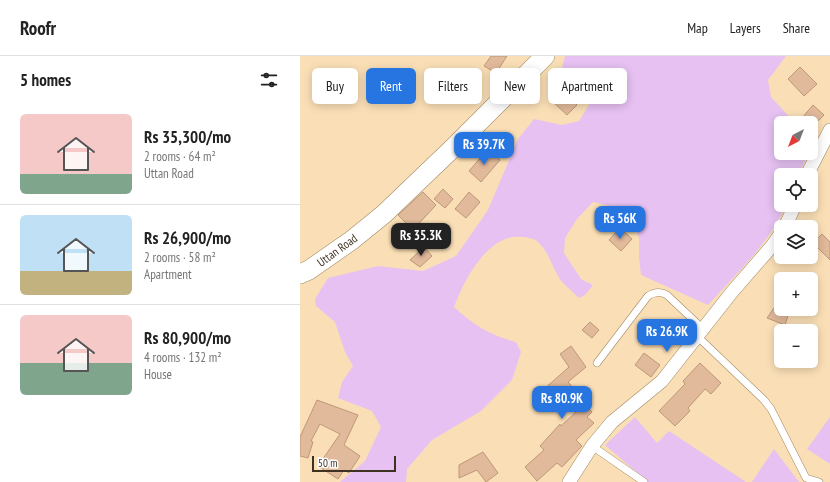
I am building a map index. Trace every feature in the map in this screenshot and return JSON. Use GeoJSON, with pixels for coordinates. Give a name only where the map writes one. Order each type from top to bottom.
{"type":"FeatureCollection","features":[{"type":"Feature","properties":{"kind":"main road","name":"Uttan Road"},"geometry":{"type":"LineString","coordinates":[[300,274],[309,270],[346,244],[384,214],[456,146],[545,56]]}},
{"type":"Feature","properties":{"kind":"street"},"geometry":{"type":"LineString","coordinates":[[811,168],[830,130]]}},
{"type":"Feature","properties":{"kind":"street"},"geometry":{"type":"LineString","coordinates":[[569,482],[592,446],[612,422],[662,381],[700,332],[774,243]]}},
{"type":"Feature","properties":{"kind":"lane"},"geometry":{"type":"LineString","coordinates":[[597,363],[648,296],[654,292],[662,292],[667,295],[764,400],[771,409],[806,478],[819,482]]}},
{"type":"Feature","properties":{"kind":"lane"},"geometry":{"type":"LineString","coordinates":[[592,446],[644,482]]}},
{"type":"Feature","properties":{"kind":"shaded area"},"geometry":{"type":"Polygon","coordinates":[[[565,56],[786,56],[768,80],[771,97],[789,116],[774,116],[774,160],[805,160],[802,168],[774,168],[774,212],[782,212],[779,219],[774,220],[774,228],[761,246],[708,305],[641,275],[639,237],[634,225],[620,208],[593,202],[577,219],[565,238],[564,253],[581,279],[593,285],[585,295],[579,298],[563,283],[556,273],[545,250],[537,241],[522,237],[510,238],[498,242],[479,260],[464,284],[454,307],[483,329],[499,337],[516,342],[521,352],[512,380],[481,411],[432,440],[407,469],[406,482],[340,482],[365,461],[381,427],[372,411],[338,398],[342,382],[353,366],[345,352],[335,322],[316,306],[315,299],[328,278],[378,266],[423,271],[456,256],[488,210],[518,139],[534,119],[562,125],[579,121],[588,104],[627,104],[627,68],[562,68],[565,56]]]}},
{"type":"Feature","properties":{"kind":"shaded area"},"geometry":{"type":"Polygon","coordinates":[[[635,417],[657,443],[669,431],[746,482],[648,482],[605,445],[635,417]]]}},
{"type":"Feature","properties":{"kind":"shaded area"},"geometry":{"type":"Polygon","coordinates":[[[830,417],[830,464],[807,449],[830,417]]]}},
{"type":"Feature","properties":{"kind":"shaded area"},"geometry":{"type":"Polygon","coordinates":[[[774,449],[799,482],[752,482],[774,449]]]}},
{"type":"Feature","properties":{"kind":"building"},"geometry":{"type":"Polygon","coordinates":[[[491,56],[507,56],[499,68],[490,68],[490,70],[484,66],[491,56]]]}},
{"type":"Feature","properties":{"kind":"building"},"geometry":{"type":"Polygon","coordinates":[[[800,67],[817,84],[804,96],[788,79],[800,67]]]}},
{"type":"Feature","properties":{"kind":"building"},"geometry":{"type":"Polygon","coordinates":[[[555,104],[576,104],[577,105],[567,115],[555,104]]]}},
{"type":"Feature","properties":{"kind":"building"},"geometry":{"type":"Polygon","coordinates":[[[813,105],[824,115],[818,121],[818,116],[804,116],[813,105]]]}},
{"type":"Feature","properties":{"kind":"building"},"geometry":{"type":"Polygon","coordinates":[[[488,149],[500,160],[481,182],[469,171],[488,149]]]}},
{"type":"Feature","properties":{"kind":"building"},"geometry":{"type":"Polygon","coordinates":[[[443,189],[453,199],[445,208],[434,199],[443,189]]]}},
{"type":"Feature","properties":{"kind":"building"},"geometry":{"type":"Polygon","coordinates":[[[423,192],[436,205],[413,230],[398,215],[423,192]]]}},
{"type":"Feature","properties":{"kind":"building"},"geometry":{"type":"Polygon","coordinates":[[[469,192],[480,202],[466,218],[455,209],[469,192]]]}},
{"type":"Feature","properties":{"kind":"building"},"geometry":{"type":"Polygon","coordinates":[[[620,228],[632,239],[621,251],[609,240],[620,228]]]}},
{"type":"Feature","properties":{"kind":"building"},"geometry":{"type":"Polygon","coordinates":[[[822,234],[830,242],[830,260],[818,248],[818,238],[822,234]]]}},
{"type":"Feature","properties":{"kind":"building"},"geometry":{"type":"Polygon","coordinates":[[[424,247],[432,256],[420,267],[410,260],[424,247]]]}},
{"type":"Feature","properties":{"kind":"building"},"geometry":{"type":"Polygon","coordinates":[[[774,308],[774,316],[788,316],[785,324],[767,318],[774,308]]]}},
{"type":"Feature","properties":{"kind":"building"},"geometry":{"type":"Polygon","coordinates":[[[590,322],[599,330],[592,338],[582,330],[590,322]]]}},
{"type":"Feature","properties":{"kind":"building"},"geometry":{"type":"Polygon","coordinates":[[[571,346],[586,367],[568,382],[576,391],[574,393],[592,412],[587,417],[594,423],[576,440],[582,446],[562,467],[557,463],[537,481],[525,467],[544,450],[540,446],[560,424],[561,426],[578,410],[563,393],[544,408],[535,397],[569,367],[560,354],[571,346]]]}},
{"type":"Feature","properties":{"kind":"building"},"geometry":{"type":"Polygon","coordinates":[[[644,353],[660,365],[651,377],[635,365],[644,353]]]}},
{"type":"Feature","properties":{"kind":"building"},"geometry":{"type":"Polygon","coordinates":[[[700,363],[721,383],[711,394],[705,389],[688,408],[690,411],[675,426],[659,411],[685,384],[683,381],[700,363]]]}},
{"type":"Feature","properties":{"kind":"building"},"geometry":{"type":"Polygon","coordinates":[[[317,400],[358,415],[344,445],[360,456],[349,473],[344,470],[338,479],[318,466],[340,434],[320,424],[311,441],[313,442],[308,458],[300,456],[300,437],[317,400]]]}},
{"type":"Feature","properties":{"kind":"building"},"geometry":{"type":"Polygon","coordinates":[[[483,452],[498,473],[486,482],[477,470],[459,478],[459,465],[483,452]]]}}]}
